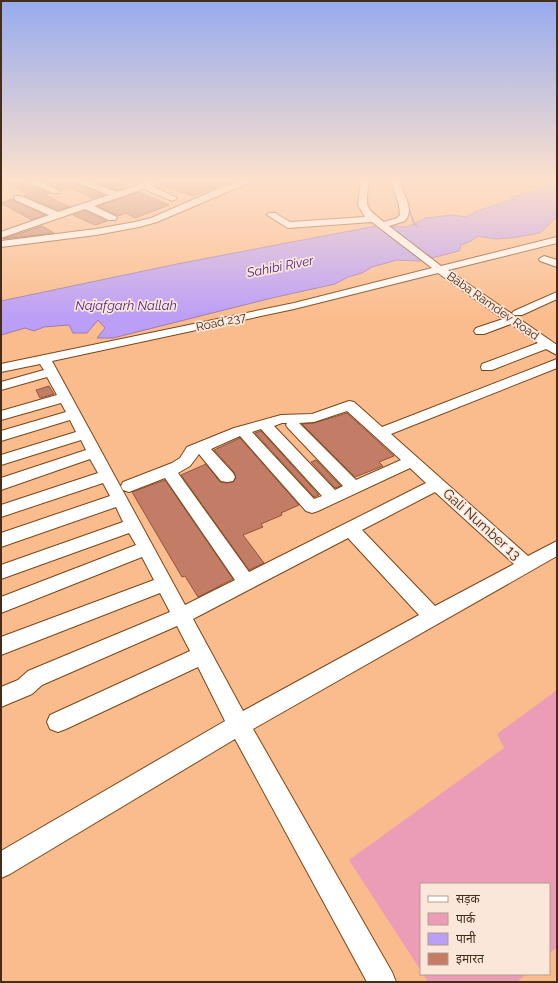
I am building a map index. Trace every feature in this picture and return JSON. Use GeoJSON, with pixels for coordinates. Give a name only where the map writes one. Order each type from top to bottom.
{"type":"FeatureCollection","features":[{"type":"Feature","properties":{"kind":"street"},"geometry":{"type":"LineString","coordinates":[[1,235],[25,227]]}},
{"type":"Feature","properties":{"kind":"street"},"geometry":{"type":"LineString","coordinates":[[1,244],[125,227]]}},
{"type":"Feature","properties":{"kind":"street","name":"Baba Ramdev Road"},"geometry":{"type":"LineString","coordinates":[[388,227],[438,264],[554,345]]}},
{"type":"Feature","properties":{"kind":"street","name":"Road 237"},"geometry":{"type":"LineString","coordinates":[[1,368],[48,366],[392,282],[438,264],[557,240]]}},
{"type":"Feature","properties":{"kind":"street"},"geometry":{"type":"LineString","coordinates":[[544,259],[557,264]]}},
{"type":"Feature","properties":{"kind":"street"},"geometry":{"type":"LineString","coordinates":[[480,331],[514,317],[557,295]]}},
{"type":"Feature","properties":{"kind":"street"},"geometry":{"type":"LineString","coordinates":[[487,367],[554,345]]}},
{"type":"Feature","properties":{"kind":"street"},"geometry":{"type":"LineString","coordinates":[[381,433],[557,363]]}},
{"type":"Feature","properties":{"kind":"street"},"geometry":{"type":"LineString","coordinates":[[1,386],[48,366],[107,476],[124,493],[133,525],[164,584],[239,725],[382,982]]}},
{"type":"Feature","properties":{"kind":"street","name":"Gali Number 13"},"geometry":{"type":"LineString","coordinates":[[202,447],[239,431],[274,420],[314,418],[349,405],[527,565]]}},
{"type":"Feature","properties":{"kind":"street"},"geometry":{"type":"LineString","coordinates":[[1,416],[70,406]]}},
{"type":"Feature","properties":{"kind":"street"},"geometry":{"type":"LineString","coordinates":[[1,436],[70,406]]}},
{"type":"Feature","properties":{"kind":"street"},"geometry":{"type":"LineString","coordinates":[[293,425],[354,488]]}},
{"type":"Feature","properties":{"kind":"street"},"geometry":{"type":"LineString","coordinates":[[266,426],[333,498]]}},
{"type":"Feature","properties":{"kind":"street"},"geometry":{"type":"LineString","coordinates":[[244,433],[312,507],[412,461]]}},
{"type":"Feature","properties":{"kind":"street"},"geometry":{"type":"LineString","coordinates":[[1,460],[85,434]]}},
{"type":"Feature","properties":{"kind":"street"},"geometry":{"type":"LineString","coordinates":[[1,540],[124,493],[177,467],[185,462],[192,451],[202,447],[227,477]]}},
{"type":"Feature","properties":{"kind":"street"},"geometry":{"type":"LineString","coordinates":[[1,484],[95,452]]}},
{"type":"Feature","properties":{"kind":"street"},"geometry":{"type":"LineString","coordinates":[[1,511],[107,476]]}},
{"type":"Feature","properties":{"kind":"street"},"geometry":{"type":"LineString","coordinates":[[172,476],[246,582]]}},
{"type":"Feature","properties":{"kind":"street"},"geometry":{"type":"LineString","coordinates":[[1,696],[25,687],[35,678],[181,616],[437,484]]}},
{"type":"Feature","properties":{"kind":"street"},"geometry":{"type":"LineString","coordinates":[[1,572],[133,525]]}},
{"type":"Feature","properties":{"kind":"street"},"geometry":{"type":"LineString","coordinates":[[350,529],[433,617]]}},
{"type":"Feature","properties":{"kind":"street"},"geometry":{"type":"LineString","coordinates":[[1,604],[146,548]]}},
{"type":"Feature","properties":{"kind":"street"},"geometry":{"type":"LineString","coordinates":[[1,866],[239,725],[557,548]]}},
{"type":"Feature","properties":{"kind":"street"},"geometry":{"type":"LineString","coordinates":[[1,646],[164,584]]}},
{"type":"Feature","properties":{"kind":"street"},"geometry":{"type":"LineString","coordinates":[[58,722],[202,655]]}},
{"type":"Feature","properties":{"kind":"green space"},"geometry":{"type":"Polygon","coordinates":[[[557,690],[557,947],[550,953],[550,883],[420,883],[420,969],[349,860],[504,748],[497,734],[557,690]]]}},
{"type":"Feature","properties":{"kind":"green space"},"geometry":{"type":"Polygon","coordinates":[[[424,975],[525,975],[517,982],[428,982],[424,975]]]}},
{"type":"Feature","properties":{"kind":"water","name":"Najafgarh Nallah"},"geometry":{"type":"Polygon","coordinates":[[[371,227],[547,227],[540,233],[511,238],[495,239],[478,236],[461,245],[459,251],[420,261],[397,260],[372,267],[362,273],[348,277],[335,284],[272,298],[113,338],[97,338],[105,328],[98,320],[87,333],[73,333],[69,325],[44,327],[34,331],[25,328],[1,335],[1,301],[177,264],[371,227]]]}},
{"type":"Feature","properties":{"kind":"building"},"geometry":{"type":"Polygon","coordinates":[[[39,227],[43,227],[54,233],[3,239],[39,227]]]}},
{"type":"Feature","properties":{"kind":"building"},"geometry":{"type":"Polygon","coordinates":[[[49,386],[54,394],[40,398],[36,390],[49,386]]]}},
{"type":"Feature","properties":{"kind":"building"},"geometry":{"type":"Polygon","coordinates":[[[347,413],[394,456],[379,462],[383,466],[355,477],[302,424],[314,423],[347,413]]]}},
{"type":"Feature","properties":{"kind":"building"},"geometry":{"type":"Polygon","coordinates":[[[261,431],[319,495],[314,497],[255,433],[261,431]]]}},
{"type":"Feature","properties":{"kind":"building"},"geometry":{"type":"Polygon","coordinates":[[[240,438],[299,505],[281,513],[282,515],[261,524],[263,527],[243,535],[264,563],[249,570],[181,475],[206,464],[220,482],[233,482],[236,478],[234,472],[214,450],[240,438]]]}},
{"type":"Feature","properties":{"kind":"building"},"geometry":{"type":"Polygon","coordinates":[[[316,460],[341,486],[335,488],[311,462],[316,460]]]}},
{"type":"Feature","properties":{"kind":"building"},"geometry":{"type":"Polygon","coordinates":[[[165,480],[233,579],[198,597],[185,576],[182,577],[132,492],[165,480]]]}},
{"type":"Feature","properties":{"kind":"water label","name":"Sahibi River"},"geometry":{"type":"Point","coordinates":[280,266]}}]}
